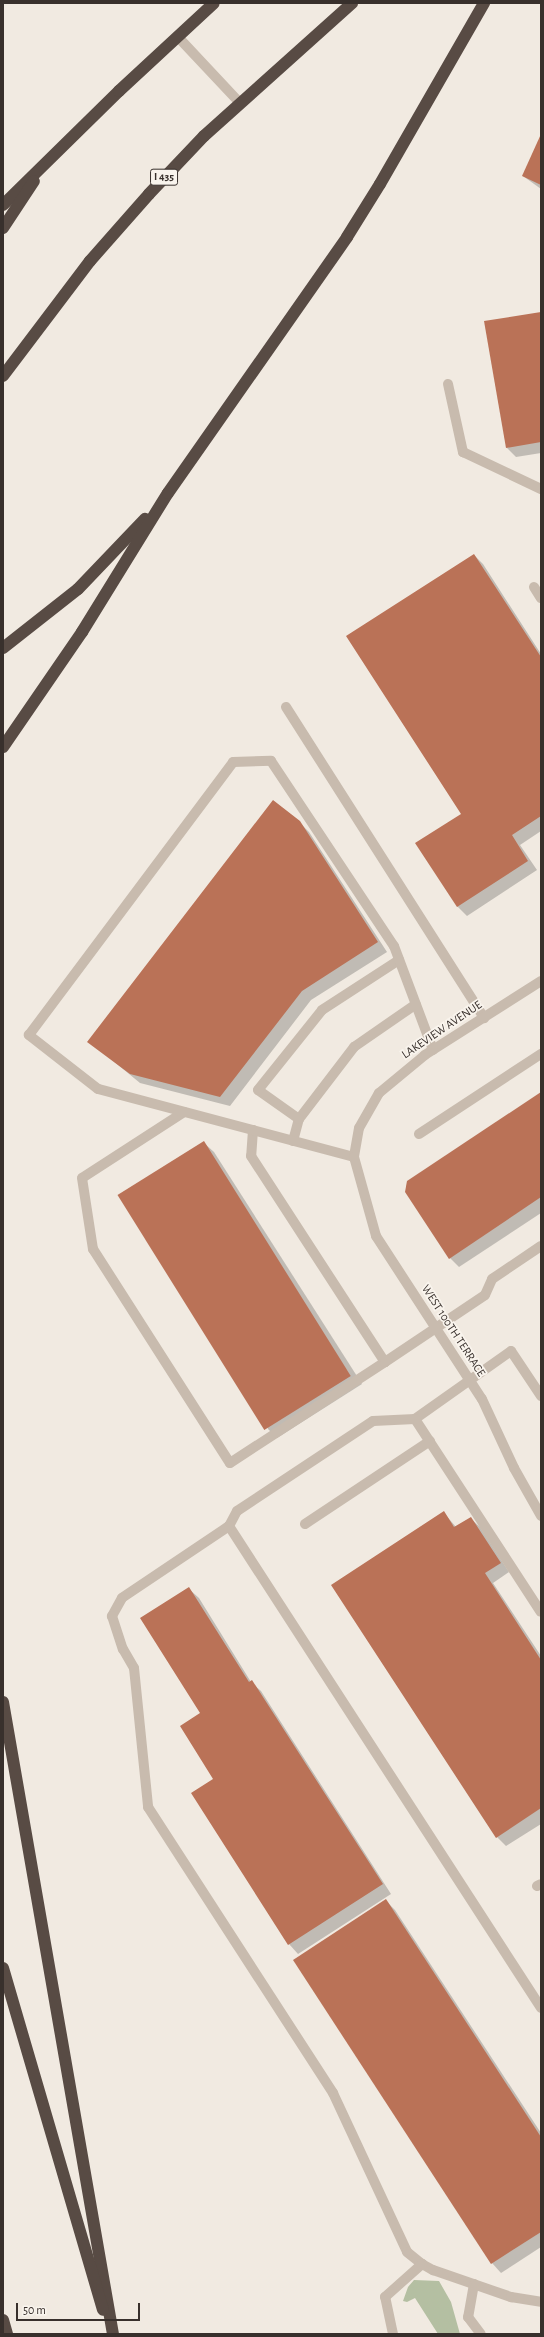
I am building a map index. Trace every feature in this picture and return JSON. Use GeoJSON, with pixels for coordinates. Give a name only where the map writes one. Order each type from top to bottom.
{"type":"FeatureCollection","features":[{"type":"Feature","properties":{"kind":"highway"},"geometry":{"type":"LineString","coordinates":[[3,205],[49,158],[214,3]]}},
{"type":"Feature","properties":{"kind":"highway","name":"I 435"},"geometry":{"type":"LineString","coordinates":[[3,376],[90,261],[149,194],[240,103],[352,3]]}},
{"type":"Feature","properties":{"kind":"highway"},"geometry":{"type":"LineString","coordinates":[[3,747],[82,632],[168,493],[347,237],[380,184],[484,3]]}},
{"type":"Feature","properties":{"kind":"highway"},"geometry":{"type":"LineString","coordinates":[[3,228],[49,158]]}},
{"type":"Feature","properties":{"kind":"highway"},"geometry":{"type":"LineString","coordinates":[[3,648],[78,589],[168,493]]}},
{"type":"Feature","properties":{"kind":"highway"},"geometry":{"type":"LineString","coordinates":[[3,1702],[113,2334]]}},
{"type":"Feature","properties":{"kind":"highway"},"geometry":{"type":"LineString","coordinates":[[3,1968],[109,2334]]}},
{"type":"Feature","properties":{"kind":"highway"},"geometry":{"type":"LineString","coordinates":[[3,2320],[7,2334]]}},
{"type":"Feature","properties":{"kind":"street"},"geometry":{"type":"LineString","coordinates":[[178,37],[240,103]]}},
{"type":"Feature","properties":{"kind":"street"},"geometry":{"type":"LineString","coordinates":[[448,384],[463,452],[541,489]]}},
{"type":"Feature","properties":{"kind":"street"},"geometry":{"type":"LineString","coordinates":[[534,587],[541,598]]}},
{"type":"Feature","properties":{"kind":"street"},"geometry":{"type":"LineString","coordinates":[[286,707],[484,1018]]}},
{"type":"Feature","properties":{"kind":"street"},"geometry":{"type":"LineString","coordinates":[[354,1157],[98,1089],[29,1035],[233,762],[271,761],[394,946],[434,1050]]}},
{"type":"Feature","properties":{"kind":"street"},"geometry":{"type":"LineString","coordinates":[[299,1119],[258,1090],[322,1010],[399,960]]}},
{"type":"Feature","properties":{"kind":"street","name":"LAKEVIEW AVENUE"},"geometry":{"type":"LineString","coordinates":[[354,1157],[359,1128],[379,1093],[434,1050],[541,981]]}},
{"type":"Feature","properties":{"kind":"street"},"geometry":{"type":"LineString","coordinates":[[293,1141],[299,1119],[354,1047],[416,1004]]}},
{"type":"Feature","properties":{"kind":"street"},"geometry":{"type":"LineString","coordinates":[[419,1134],[541,1054]]}},
{"type":"Feature","properties":{"kind":"street"},"geometry":{"type":"LineString","coordinates":[[184,1112],[82,1178],[93,1250],[230,1463],[485,1295],[492,1279],[541,1246]]}},
{"type":"Feature","properties":{"kind":"street"},"geometry":{"type":"LineString","coordinates":[[253,1130],[251,1156],[385,1362]]}},
{"type":"Feature","properties":{"kind":"street","name":"WEST 100TH TERRACE"},"geometry":{"type":"LineString","coordinates":[[354,1157],[376,1236],[470,1379],[489,1412],[514,1468],[541,1516]]}},
{"type":"Feature","properties":{"kind":"street"},"geometry":{"type":"LineString","coordinates":[[541,1396],[511,1350],[416,1419],[374,1421],[237,1510],[229,1526],[122,1598],[112,1616],[122,1649],[134,1668],[148,1807],[333,2093],[407,2252],[422,2264],[474,2284],[511,2297],[541,2302]]}},
{"type":"Feature","properties":{"kind":"street"},"geometry":{"type":"LineString","coordinates":[[416,1419],[541,1612]]}},
{"type":"Feature","properties":{"kind":"street"},"geometry":{"type":"LineString","coordinates":[[305,1524],[430,1441]]}},
{"type":"Feature","properties":{"kind":"street"},"geometry":{"type":"LineString","coordinates":[[229,1526],[541,2008]]}},
{"type":"Feature","properties":{"kind":"street"},"geometry":{"type":"LineString","coordinates":[[393,2334],[386,2298],[422,2264]]}},
{"type":"Feature","properties":{"kind":"street"},"geometry":{"type":"LineString","coordinates":[[474,2284],[468,2317],[481,2334]]}},
{"type":"Feature","properties":{"kind":"green space"},"geometry":{"type":"Polygon","coordinates":[[[414,2280],[439,2281],[451,2302],[460,2334],[438,2334],[415,2298],[407,2302],[403,2301],[408,2287],[414,2280]]]}},
{"type":"Feature","properties":{"kind":"building"},"geometry":{"type":"Polygon","coordinates":[[[541,134],[541,185],[522,176],[541,134]]]}},
{"type":"Feature","properties":{"kind":"building"},"geometry":{"type":"Polygon","coordinates":[[[541,312],[541,442],[506,448],[484,321],[541,312]]]}},
{"type":"Feature","properties":{"kind":"building"},"geometry":{"type":"Polygon","coordinates":[[[474,554],[541,657],[541,816],[512,835],[528,861],[457,907],[415,843],[461,814],[346,636],[474,554]]]}},
{"type":"Feature","properties":{"kind":"building"},"geometry":{"type":"Polygon","coordinates":[[[273,800],[300,821],[378,942],[302,991],[220,1097],[130,1074],[87,1042],[273,800]]]}},
{"type":"Feature","properties":{"kind":"building"},"geometry":{"type":"Polygon","coordinates":[[[541,1092],[541,1197],[449,1259],[405,1192],[407,1181],[541,1092]]]}},
{"type":"Feature","properties":{"kind":"building"},"geometry":{"type":"Polygon","coordinates":[[[204,1141],[351,1376],[264,1430],[117,1195],[204,1141]]]}},
{"type":"Feature","properties":{"kind":"building"},"geometry":{"type":"Polygon","coordinates":[[[444,1511],[454,1527],[471,1517],[501,1563],[485,1573],[541,1660],[541,1808],[496,1838],[331,1585],[444,1511]]]}},
{"type":"Feature","properties":{"kind":"building"},"geometry":{"type":"Polygon","coordinates":[[[189,1587],[249,1682],[252,1680],[383,1884],[288,1945],[191,1793],[213,1779],[180,1726],[200,1713],[140,1618],[189,1587]]]}},
{"type":"Feature","properties":{"kind":"building"},"geometry":{"type":"Polygon","coordinates":[[[386,1899],[541,2137],[541,2232],[491,2264],[293,1960],[386,1899]]]}}]}
